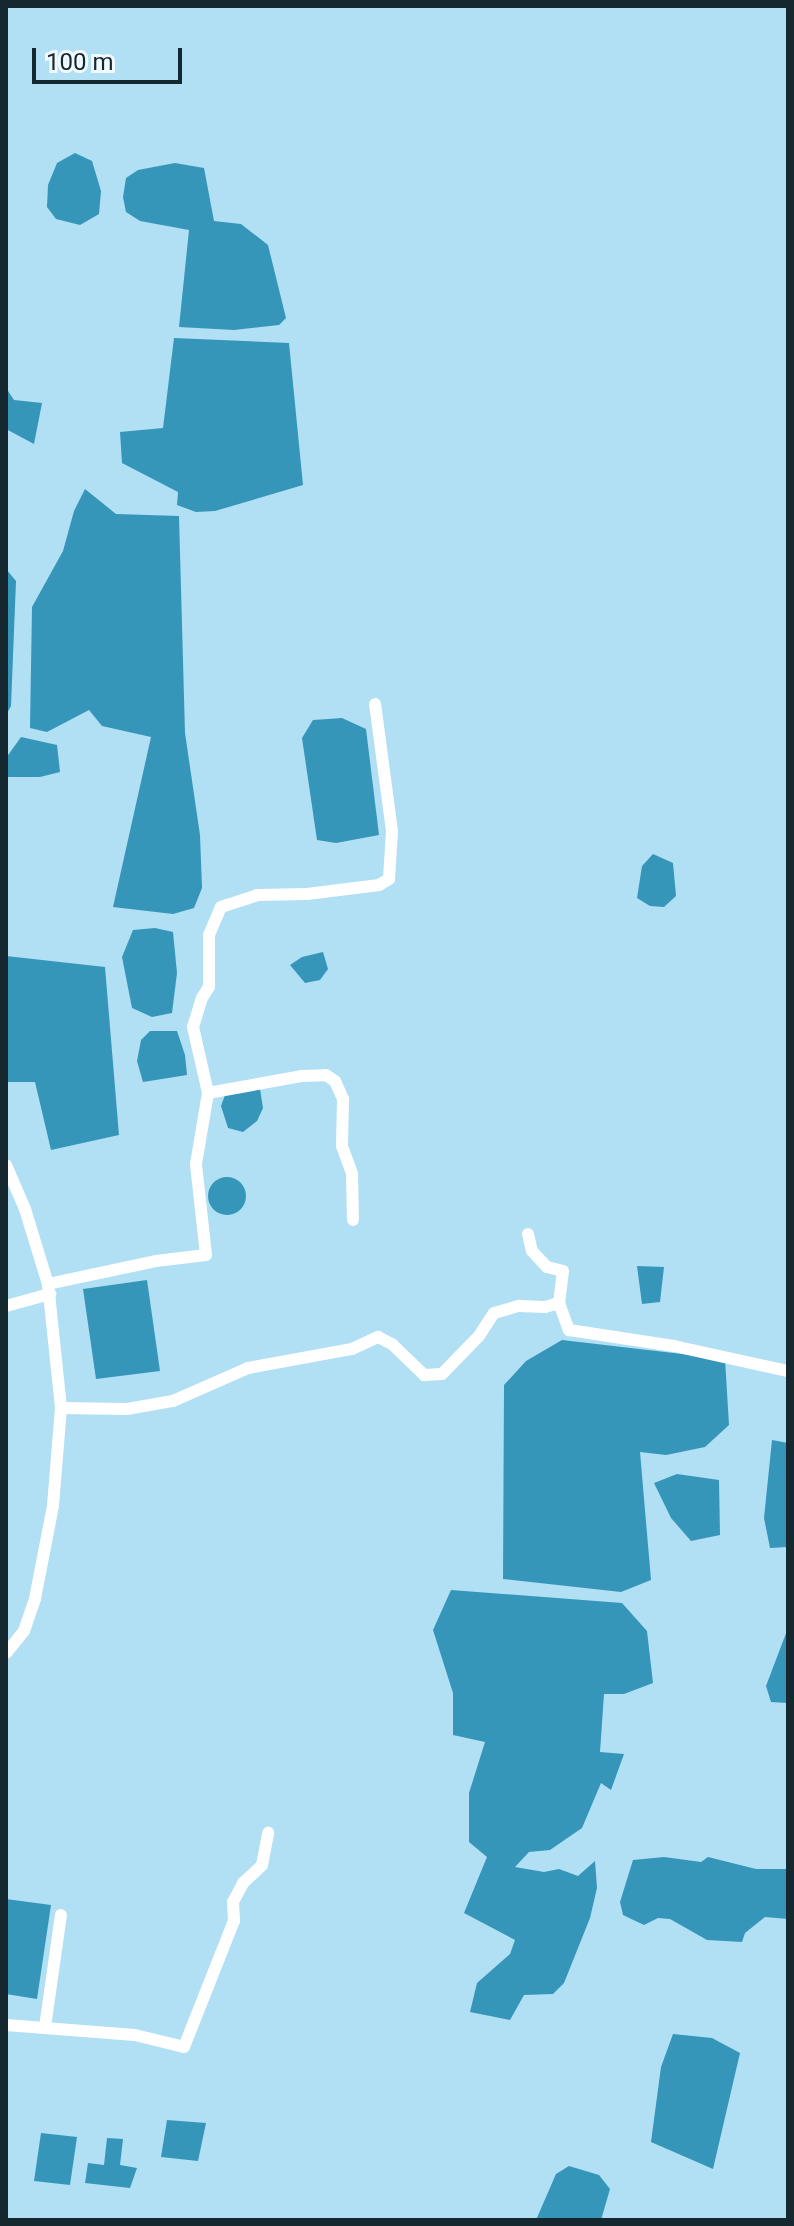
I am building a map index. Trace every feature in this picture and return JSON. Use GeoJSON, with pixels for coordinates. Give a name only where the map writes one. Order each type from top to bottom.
{"type":"FeatureCollection","features":[{"type":"Feature","properties":{"kind":"street"},"geometry":{"type":"LineString","coordinates":[[6,1306],[49,1289],[156,1261],[206,1255],[196,1164],[208,1093],[193,1027],[202,998],[209,987],[207,945],[221,907],[257,895],[307,894],[379,885],[389,879],[392,831],[375,704]]}},
{"type":"Feature","properties":{"kind":"street"},"geometry":{"type":"LineString","coordinates":[[208,1093],[302,1076],[326,1075],[335,1081],[343,1099],[342,1146],[352,1174],[353,1220]]}},
{"type":"Feature","properties":{"kind":"street"},"geometry":{"type":"LineString","coordinates":[[6,1165],[25,1209],[49,1289],[61,1408],[53,1506],[35,1599],[24,1631],[6,1653]]}},
{"type":"Feature","properties":{"kind":"street"},"geometry":{"type":"LineString","coordinates":[[528,1234],[532,1251],[547,1267],[563,1271],[559,1303],[567,1329],[674,1346],[788,1371]]}},
{"type":"Feature","properties":{"kind":"street"},"geometry":{"type":"LineString","coordinates":[[61,1408],[127,1409],[173,1401],[248,1368],[352,1349],[359,1343],[378,1337],[392,1344],[424,1375],[442,1374],[479,1336],[494,1313],[519,1306],[545,1307],[559,1303]]}},
{"type":"Feature","properties":{"kind":"street"},"geometry":{"type":"LineString","coordinates":[[6,2025],[135,2035],[184,2047],[234,1921],[233,1902],[243,1883],[262,1865],[268,1833]]}},
{"type":"Feature","properties":{"kind":"street"},"geometry":{"type":"LineString","coordinates":[[45,2027],[61,1915]]}},
{"type":"Feature","properties":{"kind":"water"},"geometry":{"type":"Polygon","coordinates":[[[75,153],[92,161],[101,191],[99,214],[80,225],[56,219],[47,207],[48,185],[57,163],[75,153]]]}},
{"type":"Feature","properties":{"kind":"water"},"geometry":{"type":"Polygon","coordinates":[[[175,163],[204,168],[214,221],[241,224],[268,245],[286,318],[279,325],[234,330],[179,327],[189,230],[140,221],[126,212],[123,197],[126,178],[138,170],[175,163]]]}},
{"type":"Feature","properties":{"kind":"water"},"geometry":{"type":"Polygon","coordinates":[[[174,338],[289,343],[303,485],[215,511],[196,512],[177,505],[178,492],[122,463],[120,432],[163,428],[174,338]]]}},
{"type":"Feature","properties":{"kind":"water"},"geometry":{"type":"Polygon","coordinates":[[[6,388],[14,400],[42,403],[34,444],[6,429],[6,388]]]}},
{"type":"Feature","properties":{"kind":"water"},"geometry":{"type":"Polygon","coordinates":[[[85,489],[116,514],[179,516],[185,733],[200,835],[202,888],[194,908],[173,914],[113,907],[151,737],[102,726],[89,710],[47,732],[30,728],[32,607],[63,551],[74,511],[85,489]]]}},
{"type":"Feature","properties":{"kind":"water"},"geometry":{"type":"Polygon","coordinates":[[[6,569],[16,581],[11,706],[6,715],[6,569]]]}},
{"type":"Feature","properties":{"kind":"water"},"geometry":{"type":"Polygon","coordinates":[[[342,718],[366,729],[379,835],[336,843],[317,840],[302,738],[313,720],[342,718]]]}},
{"type":"Feature","properties":{"kind":"water"},"geometry":{"type":"Polygon","coordinates":[[[21,737],[57,745],[60,772],[40,777],[6,777],[6,758],[21,737]]]}},
{"type":"Feature","properties":{"kind":"water"},"geometry":{"type":"Polygon","coordinates":[[[653,854],[673,863],[676,896],[664,907],[650,906],[637,898],[642,866],[653,854]]]}},
{"type":"Feature","properties":{"kind":"water"},"geometry":{"type":"Polygon","coordinates":[[[155,928],[173,932],[177,973],[172,1013],[152,1017],[132,1008],[122,957],[133,930],[155,928]]]}},
{"type":"Feature","properties":{"kind":"water"},"geometry":{"type":"Polygon","coordinates":[[[323,952],[328,969],[320,980],[305,983],[290,965],[302,957],[323,952]]]}},
{"type":"Feature","properties":{"kind":"water"},"geometry":{"type":"Polygon","coordinates":[[[6,956],[105,967],[119,1135],[51,1150],[35,1082],[6,1082],[6,956]]]}},
{"type":"Feature","properties":{"kind":"water"},"geometry":{"type":"Polygon","coordinates":[[[150,1031],[177,1031],[185,1055],[187,1075],[143,1082],[137,1061],[141,1040],[150,1031]]]}},
{"type":"Feature","properties":{"kind":"water"},"geometry":{"type":"Polygon","coordinates":[[[260,1089],[263,1108],[257,1121],[243,1132],[228,1128],[221,1106],[225,1095],[260,1089]]]}},
{"type":"Feature","properties":{"kind":"water"},"geometry":{"type":"Polygon","coordinates":[[[227,1177],[240,1183],[246,1196],[240,1209],[227,1215],[214,1209],[208,1196],[214,1183],[227,1177]]]}},
{"type":"Feature","properties":{"kind":"water"},"geometry":{"type":"Polygon","coordinates":[[[637,1266],[664,1267],[660,1302],[642,1304],[637,1266]]]}},
{"type":"Feature","properties":{"kind":"water"},"geometry":{"type":"Polygon","coordinates":[[[147,1280],[160,1371],[96,1379],[83,1289],[147,1280]]]}},
{"type":"Feature","properties":{"kind":"water"},"geometry":{"type":"Polygon","coordinates":[[[562,1340],[725,1359],[729,1425],[705,1447],[666,1455],[640,1452],[651,1580],[621,1592],[503,1579],[504,1385],[526,1361],[562,1340]]]}},
{"type":"Feature","properties":{"kind":"water"},"geometry":{"type":"Polygon","coordinates":[[[772,1440],[788,1443],[788,1547],[770,1548],[764,1518],[772,1440]]]}},
{"type":"Feature","properties":{"kind":"water"},"geometry":{"type":"Polygon","coordinates":[[[677,1474],[719,1480],[720,1535],[691,1541],[671,1518],[654,1483],[677,1474]]]}},
{"type":"Feature","properties":{"kind":"water"},"geometry":{"type":"Polygon","coordinates":[[[451,1590],[622,1603],[647,1631],[653,1683],[624,1694],[604,1694],[600,1752],[624,1754],[611,1790],[601,1783],[582,1828],[550,1850],[529,1852],[515,1867],[544,1872],[559,1869],[578,1876],[595,1861],[597,1888],[590,1918],[564,1983],[553,1994],[524,1995],[510,2020],[470,2012],[477,1983],[510,1954],[515,1940],[464,1913],[487,1857],[469,1842],[469,1793],[485,1742],[453,1735],[453,1693],[433,1630],[451,1590]]]}},
{"type":"Feature","properties":{"kind":"water"},"geometry":{"type":"Polygon","coordinates":[[[788,1628],[788,1703],[771,1702],[766,1686],[788,1628]]]}},
{"type":"Feature","properties":{"kind":"water"},"geometry":{"type":"Polygon","coordinates":[[[664,1857],[701,1862],[708,1857],[756,1869],[788,1869],[788,1919],[765,1917],[745,1933],[742,1942],[707,1940],[670,1919],[658,1918],[644,1925],[623,1915],[620,1902],[633,1860],[664,1857]]]}},
{"type":"Feature","properties":{"kind":"water"},"geometry":{"type":"Polygon","coordinates":[[[6,1899],[51,1905],[37,1999],[6,1994],[6,1899]]]}},
{"type":"Feature","properties":{"kind":"water"},"geometry":{"type":"Polygon","coordinates":[[[673,2034],[712,2038],[740,2053],[713,2169],[651,2142],[661,2067],[673,2034]]]}},
{"type":"Feature","properties":{"kind":"water"},"geometry":{"type":"Polygon","coordinates":[[[167,2120],[206,2123],[198,2161],[161,2157],[167,2120]]]}},
{"type":"Feature","properties":{"kind":"water"},"geometry":{"type":"Polygon","coordinates":[[[41,2133],[77,2137],[70,2185],[34,2181],[41,2133]]]}},
{"type":"Feature","properties":{"kind":"water"},"geometry":{"type":"Polygon","coordinates":[[[107,2138],[123,2139],[120,2165],[137,2168],[130,2188],[85,2183],[88,2163],[104,2165],[107,2138]]]}},
{"type":"Feature","properties":{"kind":"water"},"geometry":{"type":"Polygon","coordinates":[[[569,2166],[599,2175],[610,2189],[601,2220],[536,2220],[556,2174],[569,2166]]]}}]}
